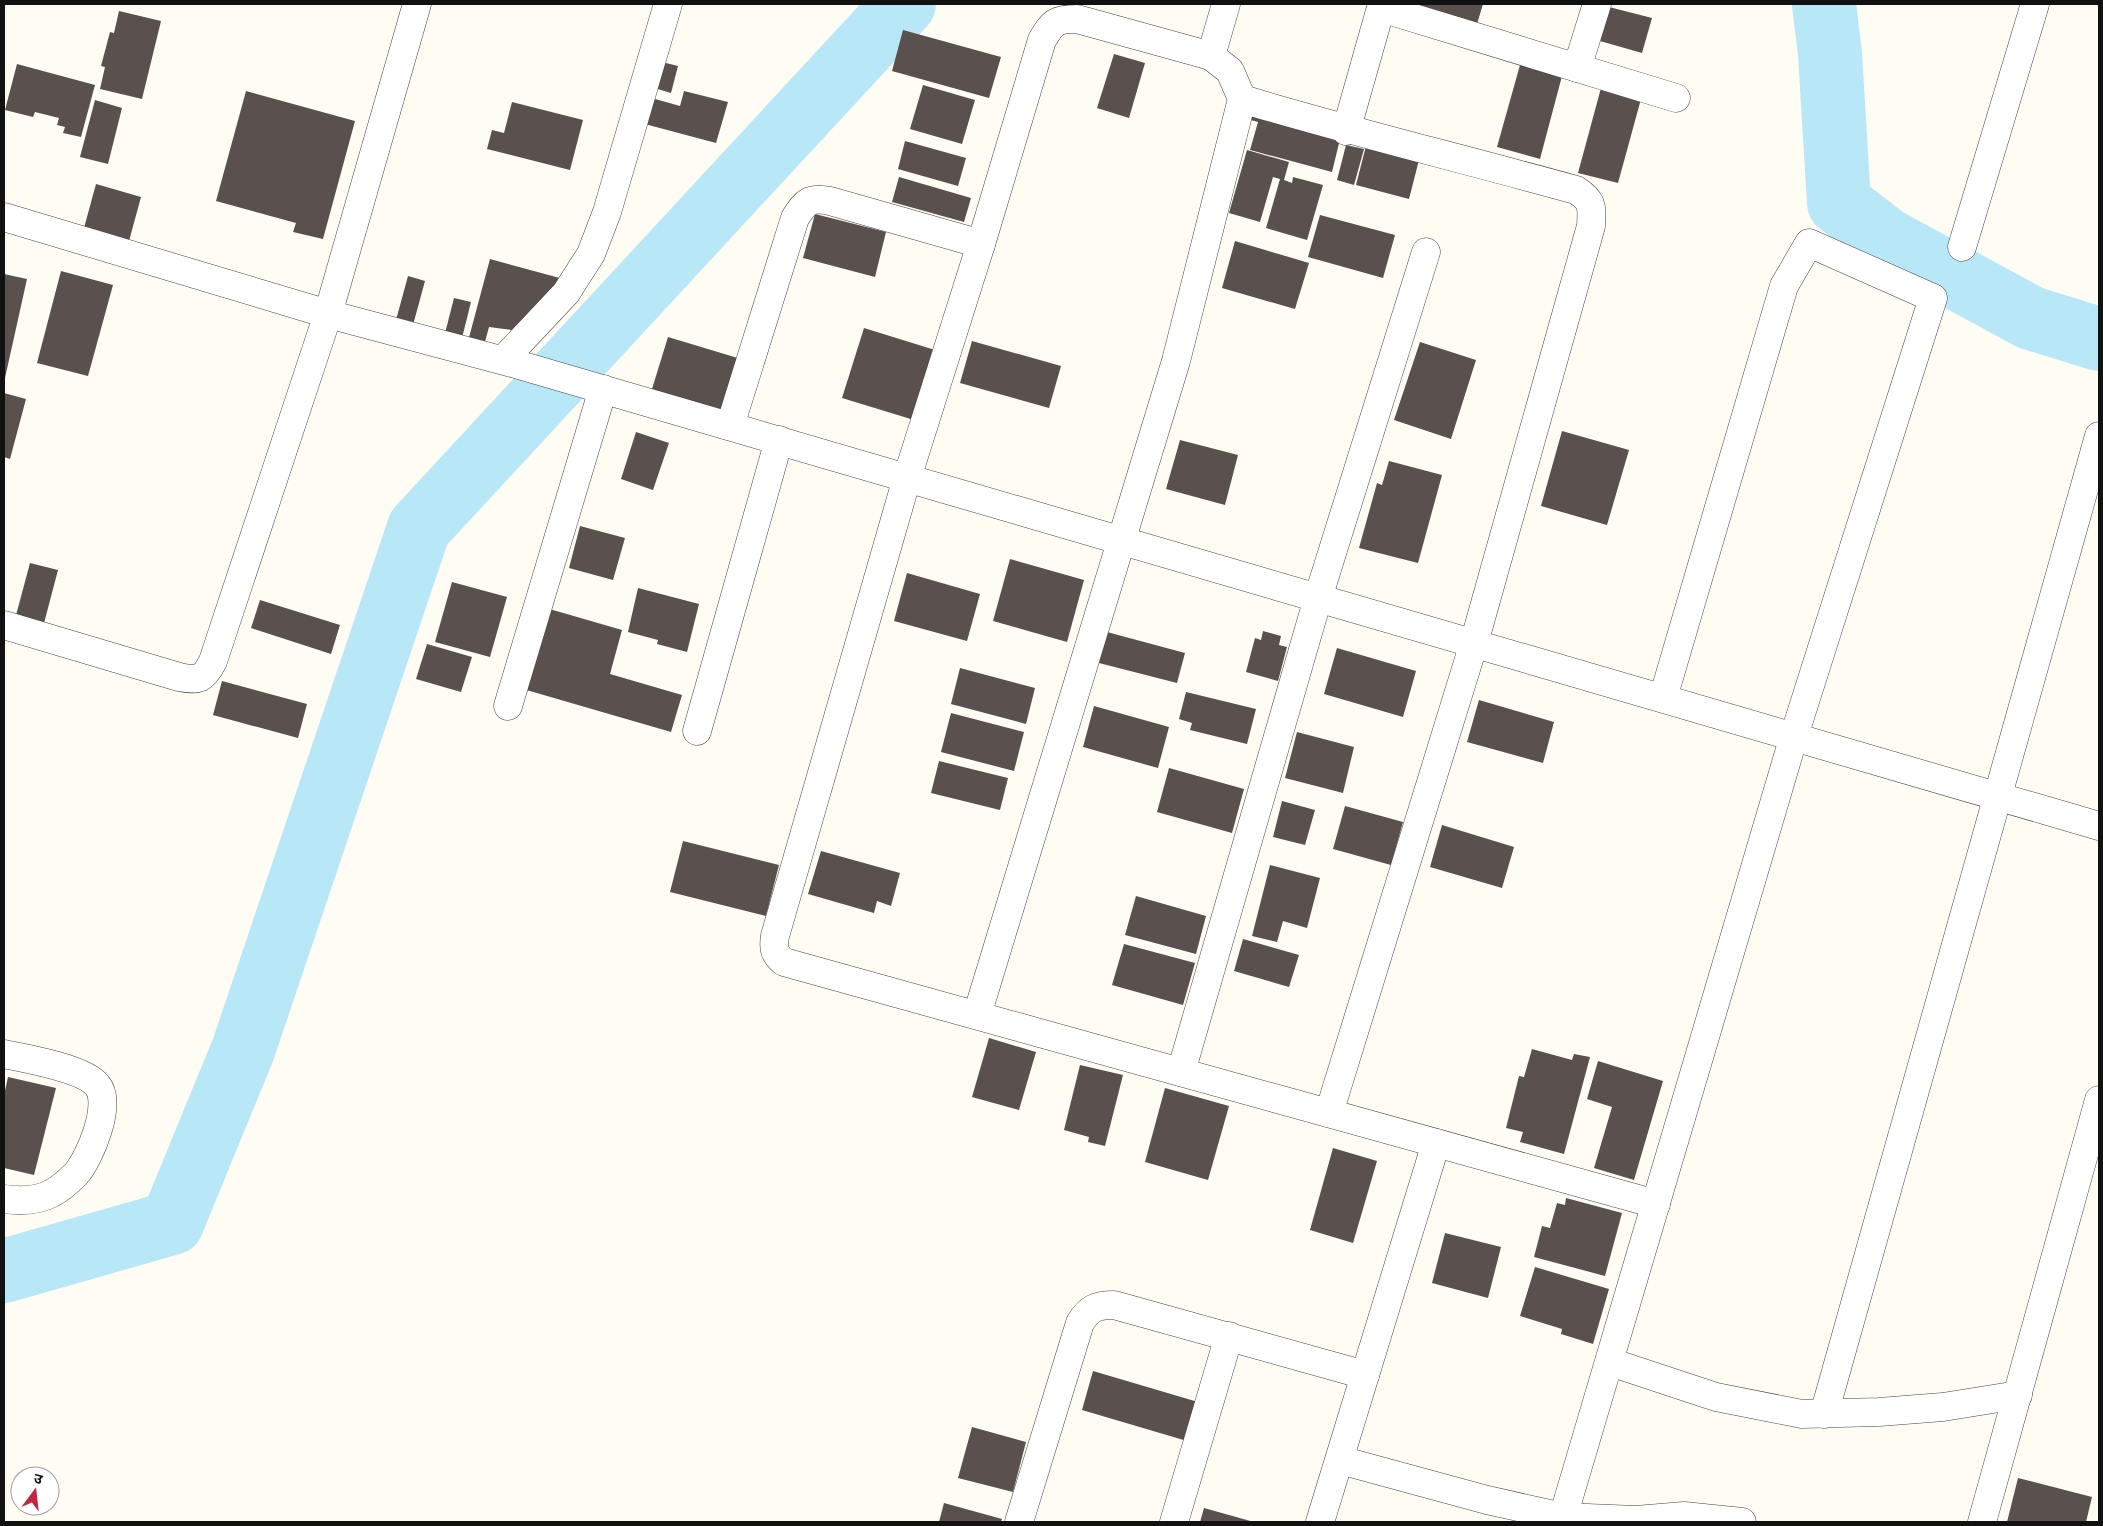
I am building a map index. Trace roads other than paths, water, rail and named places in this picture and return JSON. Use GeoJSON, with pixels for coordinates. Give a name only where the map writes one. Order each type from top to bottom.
{"type":"FeatureCollection","features":[{"type":"Feature","properties":{"kind":"street"},"geometry":{"type":"LineString","coordinates":[[4,624],[179,677],[194,680],[207,674],[213,661],[328,314],[417,4]]}},
{"type":"Feature","properties":{"kind":"street"},"geometry":{"type":"LineString","coordinates":[[509,362],[566,293],[591,254],[607,212],[668,4]]}},
{"type":"Feature","properties":{"kind":"street"},"geometry":{"type":"LineString","coordinates":[[1211,56],[1226,4]]}},
{"type":"Feature","properties":{"kind":"street"},"geometry":{"type":"LineString","coordinates":[[1577,68],[1597,4]]}},
{"type":"Feature","properties":{"kind":"street"},"geometry":{"type":"LineString","coordinates":[[1962,247],[2035,4]]}},
{"type":"Feature","properties":{"kind":"street"},"geometry":{"type":"LineString","coordinates":[[1346,130],[1382,6],[1676,98]]}},
{"type":"Feature","properties":{"kind":"street"},"geometry":{"type":"LineString","coordinates":[[976,1015],[1176,360],[1242,100],[1230,71],[1211,56],[1076,19],[1060,19],[1050,27],[1042,40],[981,244],[907,478],[774,947],[776,956],[784,962],[1656,1204]]}},
{"type":"Feature","properties":{"kind":"street"},"geometry":{"type":"LineString","coordinates":[[1242,100],[1346,130],[1390,139],[1576,190],[1587,197],[1592,207],[1591,226],[1474,643],[1329,1113]]}},
{"type":"Feature","properties":{"kind":"street"},"geometry":{"type":"LineString","coordinates":[[730,426],[795,218],[804,204],[817,198],[981,244]]}},
{"type":"Feature","properties":{"kind":"street"},"geometry":{"type":"LineString","coordinates":[[4,217],[328,314],[509,362],[779,440],[2099,826]]}},
{"type":"Feature","properties":{"kind":"street"},"geometry":{"type":"LineString","coordinates":[[1563,1517],[1794,736],[1933,298],[1809,243],[1784,286],[1663,698]]}},
{"type":"Feature","properties":{"kind":"street"},"geometry":{"type":"LineString","coordinates":[[1181,1072],[1318,598],[1426,252]]}},
{"type":"Feature","properties":{"kind":"street"},"geometry":{"type":"LineString","coordinates":[[508,706],[595,387]]}},
{"type":"Feature","properties":{"kind":"street"},"geometry":{"type":"LineString","coordinates":[[1824,1414],[2099,436]]}},
{"type":"Feature","properties":{"kind":"street"},"geometry":{"type":"LineString","coordinates":[[697,731],[779,440]]}},
{"type":"Feature","properties":{"kind":"street"},"geometry":{"type":"LineString","coordinates":[[4,1054],[75,1071],[89,1078],[98,1086],[103,1096],[102,1111],[96,1136],[76,1174],[52,1194],[23,1201],[4,1199]]}},
{"type":"Feature","properties":{"kind":"street"},"geometry":{"type":"LineString","coordinates":[[1982,1522],[2099,1100]]}},
{"type":"Feature","properties":{"kind":"street"},"geometry":{"type":"LineString","coordinates":[[1320,1522],[1436,1143]]}},
{"type":"Feature","properties":{"kind":"street"},"geometry":{"type":"LineString","coordinates":[[1019,1522],[1080,1323],[1088,1311],[1099,1305],[1114,1305],[1365,1376]]}},
{"type":"Feature","properties":{"kind":"street"},"geometry":{"type":"LineString","coordinates":[[1174,1522],[1229,1336]]}},
{"type":"Feature","properties":{"kind":"street"},"geometry":{"type":"LineString","coordinates":[[1610,1362],[1716,1397],[1802,1414],[1879,1412],[1942,1407],[2018,1395]]}},
{"type":"Feature","properties":{"kind":"street"},"geometry":{"type":"LineString","coordinates":[[1340,1460],[1483,1511],[1636,1520],[1684,1516],[1742,1522]]}},
{"type":"Feature","properties":{"kind":"waterway"},"geometry":{"type":"LineString","coordinates":[[4,1271],[172,1223],[243,1050],[419,528],[904,4]]}},
{"type":"Feature","properties":{"kind":"waterway"},"geometry":{"type":"LineString","coordinates":[[1824,4],[1830,54],[1839,203],[1887,240],[2031,318],[2099,339]]}}]}
